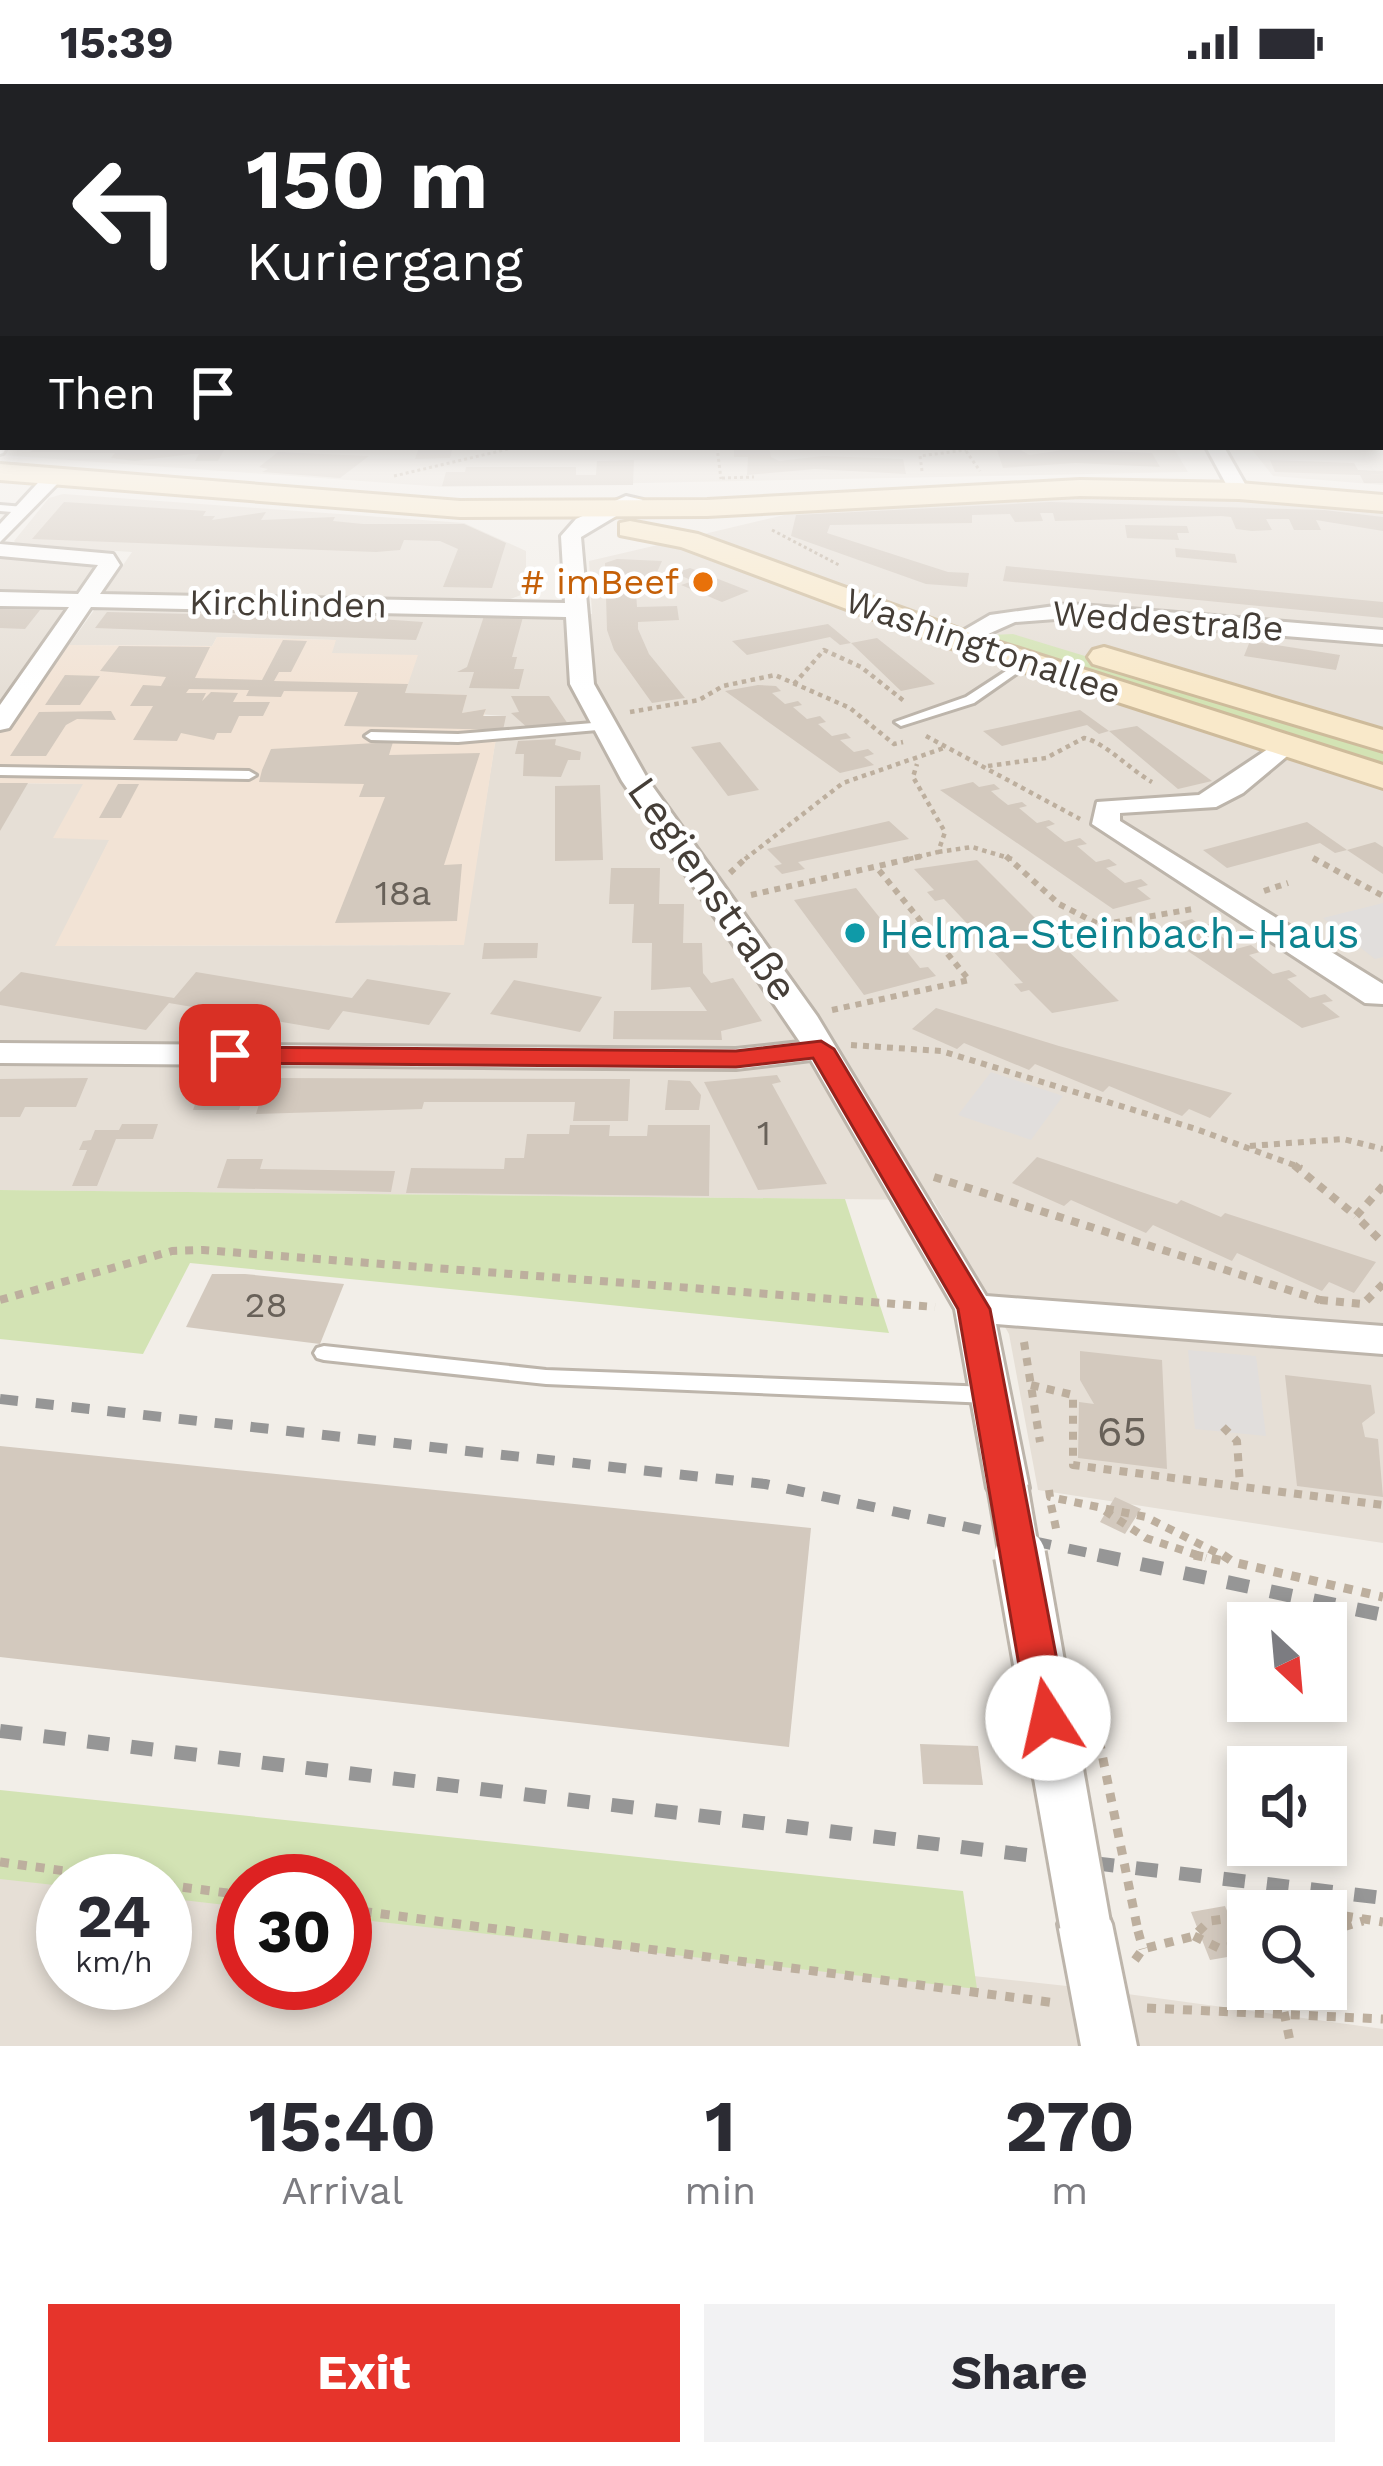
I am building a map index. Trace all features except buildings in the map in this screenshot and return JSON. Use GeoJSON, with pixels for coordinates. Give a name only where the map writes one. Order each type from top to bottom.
{"type":"FeatureCollection","features":[{"type":"Feature","properties":{"kind":"main road"},"geometry":{"type":"LineString","coordinates":[[447,508],[599,522],[661,508]]}},
{"type":"Feature","properties":{"kind":"main road"},"geometry":{"type":"LineString","coordinates":[[455,508],[599,522]]}},
{"type":"Feature","properties":{"kind":"main road"},"geometry":{"type":"LineString","coordinates":[[753,522],[788,508]]}},
{"type":"Feature","properties":{"kind":"main road"},"geometry":{"type":"LineString","coordinates":[[460,509],[599,522]]}},
{"type":"Feature","properties":{"kind":"main road","name":"Washingtonallee"},"geometry":{"type":"LineString","coordinates":[[599,522],[753,522],[1026,662],[1383,777]]}},
{"type":"Feature","properties":{"kind":"main road","name":"Washingtonallee"},"geometry":{"type":"LineString","coordinates":[[599,522],[688,540],[973,631],[1383,741]]}},
{"type":"Feature","properties":{"kind":"street"},"geometry":{"type":"LineString","coordinates":[[0,536],[26,508]]}},
{"type":"Feature","properties":{"kind":"street","name":"Legienstraße"},"geometry":{"type":"LineString","coordinates":[[599,522],[576,610],[582,684],[635,781],[801,1016],[974,1309],[990,1395],[1034,1487],[1085,1924],[1105,2026]]}},
{"type":"Feature","properties":{"kind":"street"},"geometry":{"type":"LineString","coordinates":[[0,550],[106,558],[109,565],[0,723]]}},
{"type":"Feature","properties":{"kind":"street","name":"Kirchlinden"},"geometry":{"type":"LineString","coordinates":[[0,598],[576,610]]}},
{"type":"Feature","properties":{"kind":"street","name":"Weddestraße"},"geometry":{"type":"LineString","coordinates":[[973,631],[1021,611],[1069,611],[1383,637]]}},
{"type":"Feature","properties":{"kind":"street"},"geometry":{"type":"LineString","coordinates":[[1283,747],[1234,792],[1185,804],[1139,800],[1107,808],[1106,824],[1376,995],[1383,993]]}},
{"type":"Feature","properties":{"kind":"street"},"geometry":{"type":"LineString","coordinates":[[0,1053],[736,1059],[821,1049]]}},
{"type":"Feature","properties":{"kind":"street"},"geometry":{"type":"LineString","coordinates":[[974,1309],[1324,1317],[1383,1340]]}},
{"type":"Feature","properties":{"kind":"lane"},"geometry":{"type":"LineString","coordinates":[[0,508],[24,510]]}},
{"type":"Feature","properties":{"kind":"lane"},"geometry":{"type":"LineString","coordinates":[[901,722],[970,700],[1026,662]]}},
{"type":"Feature","properties":{"kind":"lane"},"geometry":{"type":"LineString","coordinates":[[371,736],[458,738],[603,722]]}},
{"type":"Feature","properties":{"kind":"lane"},"geometry":{"type":"LineString","coordinates":[[0,771],[249,775]]}},
{"type":"Feature","properties":{"kind":"lane"},"geometry":{"type":"LineString","coordinates":[[324,1354],[546,1377],[990,1395]]}},
{"type":"Feature","properties":{"kind":"path","name":"Washingtonallee"},"geometry":{"type":"LineString","coordinates":[[753,522],[828,558],[845,573]]}},
{"type":"Feature","properties":{"kind":"path"},"geometry":{"type":"LineString","coordinates":[[794,684],[824,650],[861,667],[921,715]]}},
{"type":"Feature","properties":{"kind":"path"},"geometry":{"type":"LineString","coordinates":[[603,722],[699,700],[723,686],[775,675],[850,708],[894,744],[924,738],[970,700]]}},
{"type":"Feature","properties":{"kind":"path"},"geometry":{"type":"LineString","coordinates":[[924,738],[1084,821],[1106,824]]}},
{"type":"Feature","properties":{"kind":"path"},"geometry":{"type":"LineString","coordinates":[[984,767],[1046,758],[1084,738],[1101,742],[1117,762],[1185,804]]}},
{"type":"Feature","properties":{"kind":"path"},"geometry":{"type":"LineString","coordinates":[[716,896],[766,836],[806,808],[883,765],[917,764],[944,748]]}},
{"type":"Feature","properties":{"kind":"path"},"geometry":{"type":"LineString","coordinates":[[917,764],[913,777],[945,832],[938,851]]}},
{"type":"Feature","properties":{"kind":"path"},"geometry":{"type":"LineString","coordinates":[[716,896],[983,846],[1008,853],[1073,913],[1102,926],[1229,902]]}},
{"type":"Feature","properties":{"kind":"path"},"geometry":{"type":"LineString","coordinates":[[1313,858],[1383,896]]}},
{"type":"Feature","properties":{"kind":"path"},"geometry":{"type":"LineString","coordinates":[[801,1016],[969,980],[878,868]]}},
{"type":"Feature","properties":{"kind":"path"},"geometry":{"type":"LineString","coordinates":[[821,1049],[873,1043],[941,1051],[1245,1147],[1304,1168],[1383,1243]]}},
{"type":"Feature","properties":{"kind":"path"},"geometry":{"type":"LineString","coordinates":[[1245,1147],[1342,1139],[1383,1149]]}},
{"type":"Feature","properties":{"kind":"path"},"geometry":{"type":"LineString","coordinates":[[890,1163],[1324,1317],[1364,1304],[1383,1284]]}},
{"type":"Feature","properties":{"kind":"path"},"geometry":{"type":"LineString","coordinates":[[1356,1216],[1383,1186]]}},
{"type":"Feature","properties":{"kind":"path"},"geometry":{"type":"LineString","coordinates":[[0,1300],[172,1251],[203,1250],[842,1304],[974,1309]]}},
{"type":"Feature","properties":{"kind":"path"},"geometry":{"type":"LineString","coordinates":[[1018,1309],[1042,1452]]}},
{"type":"Feature","properties":{"kind":"path"},"geometry":{"type":"LineString","coordinates":[[1031,1385],[1073,1395],[1073,1466],[1383,1505]]}},
{"type":"Feature","properties":{"kind":"path"},"geometry":{"type":"LineString","coordinates":[[1223,1427],[1237,1441],[1240,1485]]}},
{"type":"Feature","properties":{"kind":"path"},"geometry":{"type":"LineString","coordinates":[[1034,1487],[1103,1509],[1124,1510],[1213,1546],[1233,1562],[1383,1597]]}},
{"type":"Feature","properties":{"kind":"path"},"geometry":{"type":"LineString","coordinates":[[1034,1487],[1059,1543]]}},
{"type":"Feature","properties":{"kind":"path"},"geometry":{"type":"LineString","coordinates":[[1087,1680],[1143,1949],[1105,2026]]}},
{"type":"Feature","properties":{"kind":"path"},"geometry":{"type":"LineString","coordinates":[[0,1862],[36,1867]]}},
{"type":"Feature","properties":{"kind":"path"},"geometry":{"type":"LineString","coordinates":[[372,1913],[1003,1999],[1105,2026],[1285,2012],[1383,2019]]}},
{"type":"Feature","properties":{"kind":"path"},"geometry":{"type":"LineString","coordinates":[[1347,1917],[1383,1922]]}},
{"type":"Feature","properties":{"kind":"path"},"geometry":{"type":"LineString","coordinates":[[1143,1949],[1194,1936],[1209,1921],[1227,1919]]}},
{"type":"Feature","properties":{"kind":"path"},"geometry":{"type":"LineString","coordinates":[[1347,1926],[1365,1920]]}},
{"type":"Feature","properties":{"kind":"path"},"geometry":{"type":"LineString","coordinates":[[1194,1936],[1227,1947]]}},
{"type":"Feature","properties":{"kind":"path"},"geometry":{"type":"LineString","coordinates":[[1285,2012],[1291,2046]]}},
{"type":"Feature","properties":{"kind":"shaded area"},"geometry":{"type":"Polygon","coordinates":[[[41,508],[251,508],[464,523],[526,551],[526,593],[503,602],[104,593],[132,552],[18,545],[14,541],[41,508]]]}},
{"type":"Feature","properties":{"kind":"shaded area"},"geometry":{"type":"Polygon","coordinates":[[[878,508],[1332,508],[1383,512],[1383,1543],[1038,1490],[1009,1334],[933,1200],[0,1190],[0,783],[84,784],[110,839],[56,946],[463,945],[495,743],[505,716],[462,713],[405,693],[330,653],[335,640],[217,637],[212,646],[69,645],[97,606],[592,614],[589,561],[692,537],[723,540],[704,534],[797,512],[878,508]]]}},
{"type":"Feature","properties":{"kind":"shaded area"},"geometry":{"type":"Polygon","coordinates":[[[0,556],[98,565],[0,704],[0,556]]]}},
{"type":"Feature","properties":{"kind":"shaded area"},"geometry":{"type":"Polygon","coordinates":[[[217,637],[336,640],[332,653],[418,655],[405,693],[467,695],[462,713],[486,709],[484,716],[506,716],[495,744],[464,945],[55,946],[109,840],[53,838],[83,784],[0,783],[0,730],[69,645],[212,646],[217,637]]]}},
{"type":"Feature","properties":{"kind":"shaded area"},"geometry":{"type":"Polygon","coordinates":[[[1383,903],[1383,957],[1375,959],[1323,918],[1383,903]]]}},
{"type":"Feature","properties":{"kind":"shaded area"},"geometry":{"type":"Polygon","coordinates":[[[991,1072],[1063,1096],[1031,1140],[958,1115],[991,1072]]]}},
{"type":"Feature","properties":{"kind":"shaded area"},"geometry":{"type":"Polygon","coordinates":[[[1188,1350],[1256,1356],[1266,1436],[1195,1429],[1188,1350]]]}},
{"type":"Feature","properties":{"kind":"shaded area"},"geometry":{"type":"Polygon","coordinates":[[[0,1872],[36,1877],[36,2010],[192,2010],[192,1893],[216,1895],[216,2010],[372,2010],[372,1912],[1076,1987],[1383,2029],[1383,2046],[0,2046],[0,1872]]]}},
{"type":"Feature","properties":{"kind":"green space"},"geometry":{"type":"Polygon","coordinates":[[[1013,634],[1383,747],[1383,764],[986,643],[991,635],[1013,634]]]}},
{"type":"Feature","properties":{"kind":"green space"},"geometry":{"type":"Polygon","coordinates":[[[0,1190],[845,1199],[889,1333],[190,1263],[143,1354],[0,1339],[0,1190]]]}},
{"type":"Feature","properties":{"kind":"green space"},"geometry":{"type":"Polygon","coordinates":[[[0,1790],[963,1891],[977,1989],[372,1921],[372,1854],[216,1854],[216,1904],[192,1901],[192,1854],[36,1854],[36,1883],[0,1879],[0,1790]]]}},
{"type":"Feature","properties":{"kind":"railway"},"geometry":{"type":"LineString","coordinates":[[0,1399],[765,1484],[1112,1558]]}},
{"type":"Feature","properties":{"kind":"railway"},"geometry":{"type":"LineString","coordinates":[[1098,1555],[1383,1615]]}},
{"type":"Feature","properties":{"kind":"railway"},"geometry":{"type":"LineString","coordinates":[[0,1731],[1383,1898]]}},
{"type":"Feature","properties":{"kind":"place","name":"# imBeef"},"geometry":{"type":"Point","coordinates":[703,582]}},
{"type":"Feature","properties":{"kind":"place","name":"Helma-Steinbach-Haus"},"geometry":{"type":"Point","coordinates":[855,933]}},
{"type":"Feature","properties":{"kind":"route"},"geometry":{"type":"LineString","coordinates":[[230,1055],[736,1059],[821,1049],[974,1309],[1048,1718]]}}]}
